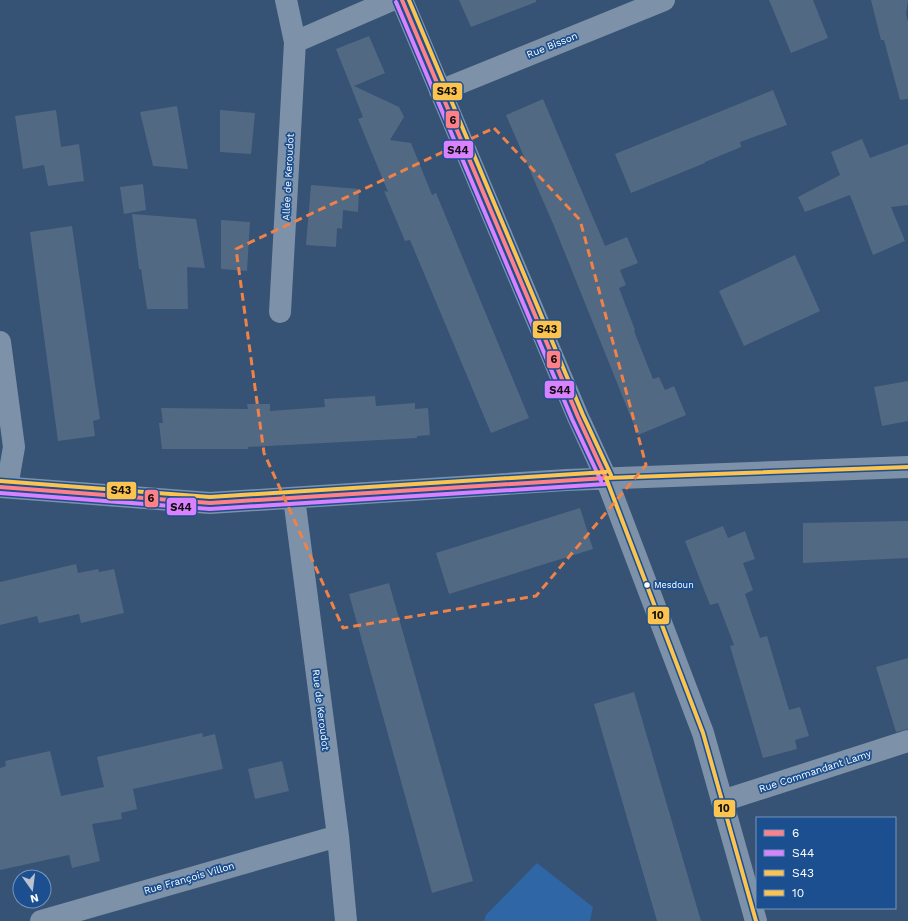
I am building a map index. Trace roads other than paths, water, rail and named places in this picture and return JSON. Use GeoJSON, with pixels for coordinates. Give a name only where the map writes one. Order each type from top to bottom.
{"type":"FeatureCollection","features":[{"type":"Feature","properties":{"kind":"street","name":"Allée de Keroudot"},"geometry":{"type":"LineString","coordinates":[[280,312],[295,42],[286,0]]}},
{"type":"Feature","properties":{"kind":"street"},"geometry":{"type":"LineString","coordinates":[[295,42],[392,0]]}},
{"type":"Feature","properties":{"kind":"street"},"geometry":{"type":"LineString","coordinates":[[402,0],[578,416],[606,478],[703,733],[756,921]]}},
{"type":"Feature","properties":{"kind":"street","name":"Rue Bisson"},"geometry":{"type":"LineString","coordinates":[[440,91],[664,0]]}},
{"type":"Feature","properties":{"kind":"street"},"geometry":{"type":"LineString","coordinates":[[0,342],[14,447],[4,487],[210,503],[606,478],[908,467]]}},
{"type":"Feature","properties":{"kind":"street","name":"Rue de Keroudot"},"geometry":{"type":"LineString","coordinates":[[294,498],[338,836],[346,921]]}},
{"type":"Feature","properties":{"kind":"street","name":"Rue Commandant Lamy"},"geometry":{"type":"LineString","coordinates":[[722,800],[908,741]]}},
{"type":"Feature","properties":{"kind":"street","name":"Rue François Villon"},"geometry":{"type":"LineString","coordinates":[[41,921],[338,836]]}},
{"type":"Feature","properties":{"kind":"place","name":"Mesdoun"},"geometry":{"type":"Point","coordinates":[647,585]}}]}
